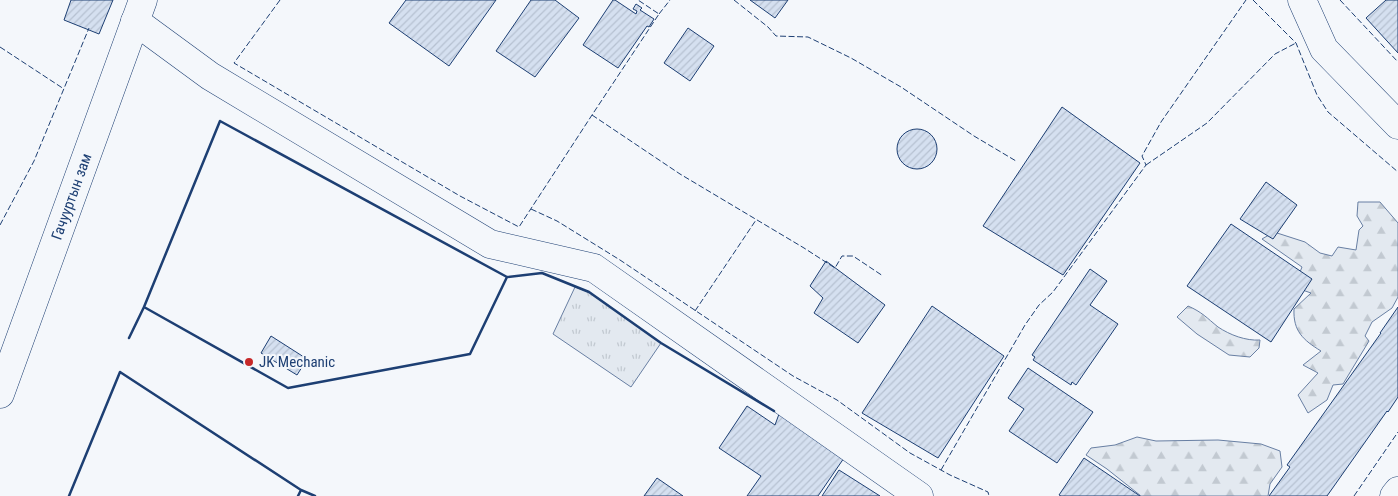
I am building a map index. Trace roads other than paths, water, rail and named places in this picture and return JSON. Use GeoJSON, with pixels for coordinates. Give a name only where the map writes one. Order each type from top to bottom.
{"type":"FeatureCollection","features":[{"type":"Feature","properties":{"kind":"street"},"geometry":{"type":"LineString","coordinates":[[1302,0],[1324,49],[1398,124]]}},
{"type":"Feature","properties":{"kind":"street"},"geometry":{"type":"LineString","coordinates":[[139,11],[210,76],[490,244],[594,268],[920,496]]}},
{"type":"Feature","properties":{"kind":"street","name":"Гачууртын зам"},"geometry":{"type":"LineString","coordinates":[[0,394],[139,11]]}},
{"type":"Feature","properties":{"kind":"street"},"geometry":{"type":"LineString","coordinates":[[1394,496],[1398,491]]}},
{"type":"Feature","properties":{"kind":"place","name":"JK Mechanic"},"geometry":{"type":"Point","coordinates":[249,362]}}]}
